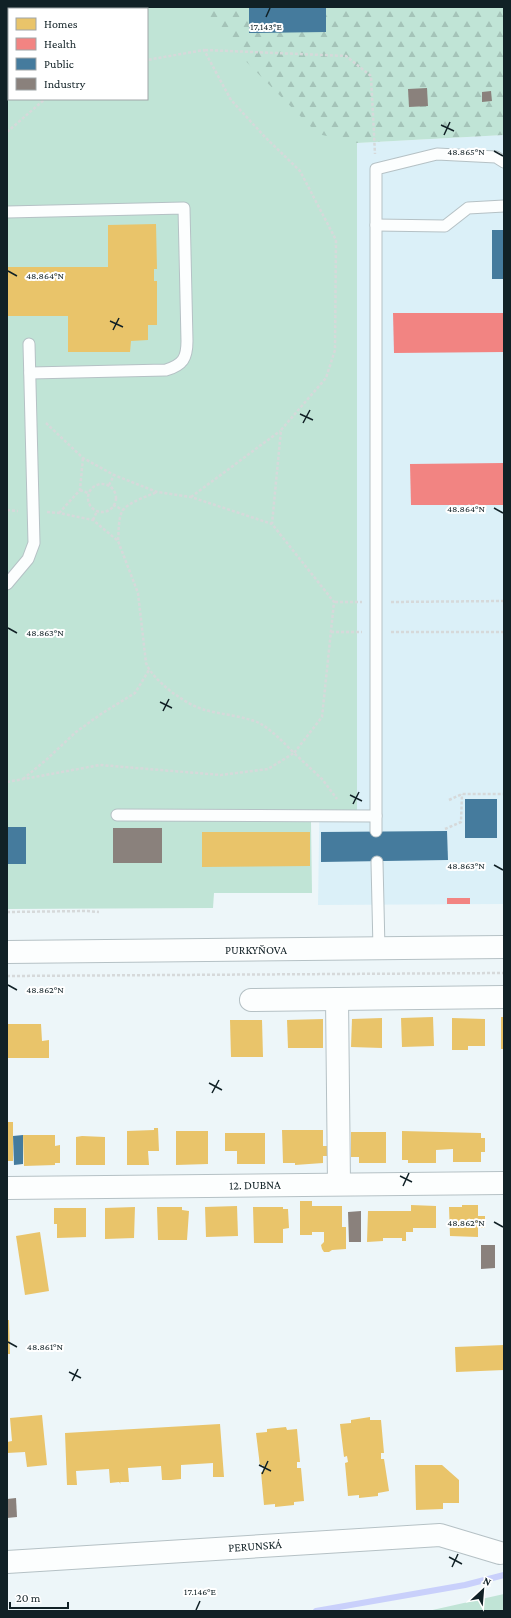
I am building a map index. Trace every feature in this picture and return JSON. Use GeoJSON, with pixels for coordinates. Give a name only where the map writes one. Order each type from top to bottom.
{"type":"FeatureCollection","features":[{"type":"Feature","properties":{"kind":"street","name":"PURKYŇOVA"},"geometry":{"type":"LineString","coordinates":[[7,952],[504,947]]}},
{"type":"Feature","properties":{"kind":"street"},"geometry":{"type":"LineString","coordinates":[[251,1000],[504,997]]}},
{"type":"Feature","properties":{"kind":"street"},"geometry":{"type":"LineString","coordinates":[[337,998],[339,1184]]}},
{"type":"Feature","properties":{"kind":"street","name":"12. DUBNA"},"geometry":{"type":"LineString","coordinates":[[7,1188],[504,1183]]}},
{"type":"Feature","properties":{"kind":"street","name":"PERUNSKÁ"},"geometry":{"type":"LineString","coordinates":[[7,1562],[440,1535],[500,1552]]}},
{"type":"Feature","properties":{"kind":"lane"},"geometry":{"type":"LineString","coordinates":[[376,831],[376,169],[437,154],[496,157],[504,162]]}},
{"type":"Feature","properties":{"kind":"lane"},"geometry":{"type":"LineString","coordinates":[[376,225],[446,226],[468,208],[504,206]]}},
{"type":"Feature","properties":{"kind":"lane"},"geometry":{"type":"LineString","coordinates":[[7,212],[184,208],[188,341],[187,352],[183,361],[176,367],[166,370],[30,373]]}},
{"type":"Feature","properties":{"kind":"lane"},"geometry":{"type":"LineString","coordinates":[[7,584],[28,559],[34,543],[29,344]]}},
{"type":"Feature","properties":{"kind":"lane"},"geometry":{"type":"LineString","coordinates":[[117,815],[376,816]]}},
{"type":"Feature","properties":{"kind":"lane"},"geometry":{"type":"LineString","coordinates":[[377,862],[379,949]]}},
{"type":"Feature","properties":{"kind":"path"},"geometry":{"type":"LineString","coordinates":[[191,497],[280,430],[326,378],[335,350],[336,240],[300,171],[265,137],[231,100],[204,50]]}},
{"type":"Feature","properties":{"kind":"path"},"geometry":{"type":"LineString","coordinates":[[148,60],[204,50],[346,56],[371,76],[376,169]]}},
{"type":"Feature","properties":{"kind":"path"},"geometry":{"type":"LineString","coordinates":[[7,132],[44,100]]}},
{"type":"Feature","properties":{"kind":"path"},"geometry":{"type":"LineString","coordinates":[[7,782],[100,765],[221,775],[268,769],[294,753],[322,717],[334,602],[272,524],[191,497],[157,492],[114,475],[83,458],[31,409]]}},
{"type":"Feature","properties":{"kind":"path"},"geometry":{"type":"LineString","coordinates":[[272,524],[280,430]]}},
{"type":"Feature","properties":{"kind":"path"},"geometry":{"type":"LineString","coordinates":[[59,513],[80,490],[83,458]]}},
{"type":"Feature","properties":{"kind":"path"},"geometry":{"type":"LineString","coordinates":[[109,485],[114,475]]}},
{"type":"Feature","properties":{"kind":"path"},"geometry":{"type":"LineString","coordinates":[[99,484],[109,485],[116,497],[114,505],[106,511],[97,511],[93,509],[88,502],[88,493],[91,488],[99,484]]}},
{"type":"Feature","properties":{"kind":"path"},"geometry":{"type":"LineString","coordinates":[[80,490],[88,493]]}},
{"type":"Feature","properties":{"kind":"path"},"geometry":{"type":"LineString","coordinates":[[157,492],[128,505],[123,510],[118,541],[138,592],[146,663],[149,670],[176,695],[203,710],[258,722],[280,738],[322,779],[337,799]]}},
{"type":"Feature","properties":{"kind":"path"},"geometry":{"type":"LineString","coordinates":[[114,505],[123,510]]}},
{"type":"Feature","properties":{"kind":"path"},"geometry":{"type":"LineString","coordinates":[[93,520],[97,511]]}},
{"type":"Feature","properties":{"kind":"path"},"geometry":{"type":"LineString","coordinates":[[33,512],[59,513],[93,520],[118,541]]}},
{"type":"Feature","properties":{"kind":"path"},"geometry":{"type":"LineString","coordinates":[[334,602],[504,601]]}},
{"type":"Feature","properties":{"kind":"path"},"geometry":{"type":"LineString","coordinates":[[331,632],[504,632]]}},
{"type":"Feature","properties":{"kind":"path"},"geometry":{"type":"LineString","coordinates":[[23,779],[76,732],[101,714],[135,693],[149,670]]}},
{"type":"Feature","properties":{"kind":"path"},"geometry":{"type":"LineString","coordinates":[[449,800],[462,794],[504,794]]}},
{"type":"Feature","properties":{"kind":"path"},"geometry":{"type":"LineString","coordinates":[[445,829],[461,822],[462,794]]}},
{"type":"Feature","properties":{"kind":"path"},"geometry":{"type":"LineString","coordinates":[[7,912],[99,912]]}},
{"type":"Feature","properties":{"kind":"path"},"geometry":{"type":"LineString","coordinates":[[7,976],[504,973]]}},
{"type":"Feature","properties":{"kind":"shaded area"},"geometry":{"type":"Polygon","coordinates":[[[504,135],[504,904],[318,905],[320,774],[357,774],[357,143],[504,135]]]}},
{"type":"Feature","properties":{"kind":"green space"},"geometry":{"type":"Polygon","coordinates":[[[192,7],[504,7],[504,135],[357,143],[318,134],[192,7]]]}},
{"type":"Feature","properties":{"kind":"green space"},"geometry":{"type":"Polygon","coordinates":[[[413,7],[415,118],[357,143],[357,822],[311,822],[312,893],[214,893],[213,908],[7,909],[7,62],[8,100],[148,100],[148,8],[76,8],[413,7]]]}},
{"type":"Feature","properties":{"kind":"green space"},"geometry":{"type":"Polygon","coordinates":[[[504,1594],[504,1611],[428,1611],[504,1594]]]}},
{"type":"Feature","properties":{"kind":"building: Homes"},"geometry":{"type":"Polygon","coordinates":[[[156,224],[157,269],[154,269],[154,281],[157,281],[157,325],[148,325],[148,340],[131,341],[130,352],[68,352],[68,316],[7,316],[7,267],[108,267],[108,225],[156,224]]]}},
{"type":"Feature","properties":{"kind":"building: Homes"},"geometry":{"type":"Polygon","coordinates":[[[202,832],[310,832],[310,866],[202,867],[202,832]]]}},
{"type":"Feature","properties":{"kind":"building: Homes"},"geometry":{"type":"Polygon","coordinates":[[[433,1017],[434,1046],[402,1047],[401,1018],[433,1017]]]}},
{"type":"Feature","properties":{"kind":"building: Homes"},"geometry":{"type":"Polygon","coordinates":[[[501,1017],[504,1017],[504,1049],[501,1049],[501,1017]]]}},
{"type":"Feature","properties":{"kind":"building: Homes"},"geometry":{"type":"Polygon","coordinates":[[[382,1018],[382,1048],[351,1047],[352,1019],[382,1018]]]}},
{"type":"Feature","properties":{"kind":"building: Homes"},"geometry":{"type":"Polygon","coordinates":[[[452,1018],[485,1019],[485,1046],[468,1046],[468,1050],[452,1050],[452,1018]]]}},
{"type":"Feature","properties":{"kind":"building: Homes"},"geometry":{"type":"Polygon","coordinates":[[[323,1019],[323,1048],[288,1048],[287,1020],[323,1019]]]}},
{"type":"Feature","properties":{"kind":"building: Homes"},"geometry":{"type":"Polygon","coordinates":[[[230,1020],[262,1020],[263,1057],[231,1057],[230,1020]]]}},
{"type":"Feature","properties":{"kind":"building: Homes"},"geometry":{"type":"Polygon","coordinates":[[[7,1024],[41,1024],[42,1041],[49,1040],[49,1058],[7,1058],[7,1024]]]}},
{"type":"Feature","properties":{"kind":"building: Homes"},"geometry":{"type":"Polygon","coordinates":[[[7,1122],[13,1122],[13,1161],[7,1161],[7,1122]]]}},
{"type":"Feature","properties":{"kind":"building: Homes"},"geometry":{"type":"Polygon","coordinates":[[[154,1128],[158,1128],[159,1151],[148,1151],[149,1165],[127,1165],[127,1131],[154,1130],[154,1128]]]}},
{"type":"Feature","properties":{"kind":"building: Homes"},"geometry":{"type":"Polygon","coordinates":[[[282,1130],[323,1130],[323,1146],[327,1146],[327,1156],[323,1156],[323,1163],[295,1165],[295,1163],[283,1163],[282,1130]]]}},
{"type":"Feature","properties":{"kind":"building: Homes"},"geometry":{"type":"Polygon","coordinates":[[[176,1131],[208,1131],[208,1164],[176,1165],[176,1131]]]}},
{"type":"Feature","properties":{"kind":"building: Homes"},"geometry":{"type":"Polygon","coordinates":[[[402,1131],[481,1133],[481,1138],[485,1138],[485,1152],[481,1152],[481,1162],[453,1162],[453,1149],[436,1150],[436,1163],[408,1163],[408,1160],[402,1160],[402,1131]]]}},
{"type":"Feature","properties":{"kind":"building: Homes"},"geometry":{"type":"Polygon","coordinates":[[[351,1132],[386,1132],[386,1163],[359,1163],[359,1157],[351,1157],[351,1132]]]}},
{"type":"Feature","properties":{"kind":"building: Homes"},"geometry":{"type":"Polygon","coordinates":[[[225,1133],[265,1133],[265,1164],[237,1164],[237,1151],[225,1151],[225,1133]]]}},
{"type":"Feature","properties":{"kind":"building: Homes"},"geometry":{"type":"Polygon","coordinates":[[[23,1135],[55,1135],[55,1146],[60,1145],[60,1163],[55,1163],[55,1165],[24,1166],[23,1135]]]}},
{"type":"Feature","properties":{"kind":"building: Homes"},"geometry":{"type":"Polygon","coordinates":[[[76,1137],[105,1137],[105,1165],[76,1165],[76,1137]]]}},
{"type":"Feature","properties":{"kind":"building: Homes"},"geometry":{"type":"Polygon","coordinates":[[[300,1201],[312,1201],[312,1206],[342,1206],[342,1227],[346,1227],[346,1249],[324,1252],[321,1245],[324,1242],[324,1232],[312,1232],[312,1235],[300,1235],[300,1201]]]}},
{"type":"Feature","properties":{"kind":"building: Homes"},"geometry":{"type":"Polygon","coordinates":[[[411,1205],[436,1206],[436,1228],[413,1228],[413,1232],[406,1232],[406,1241],[402,1241],[402,1238],[383,1238],[383,1241],[367,1242],[368,1211],[411,1211],[411,1205]]]}},
{"type":"Feature","properties":{"kind":"building: Homes"},"geometry":{"type":"Polygon","coordinates":[[[462,1205],[478,1205],[478,1216],[485,1216],[485,1228],[478,1228],[478,1237],[450,1236],[449,1207],[462,1207],[462,1205]]]}},
{"type":"Feature","properties":{"kind":"building: Homes"},"geometry":{"type":"Polygon","coordinates":[[[237,1206],[238,1236],[206,1237],[205,1207],[237,1206]]]}},
{"type":"Feature","properties":{"kind":"building: Homes"},"geometry":{"type":"Polygon","coordinates":[[[135,1207],[134,1238],[105,1239],[105,1208],[135,1207]]]}},
{"type":"Feature","properties":{"kind":"building: Homes"},"geometry":{"type":"Polygon","coordinates":[[[157,1207],[182,1207],[182,1210],[189,1211],[187,1240],[158,1240],[157,1207]]]}},
{"type":"Feature","properties":{"kind":"building: Homes"},"geometry":{"type":"Polygon","coordinates":[[[253,1207],[283,1207],[283,1209],[288,1209],[289,1228],[283,1229],[283,1243],[254,1243],[253,1207]]]}},
{"type":"Feature","properties":{"kind":"building: Homes"},"geometry":{"type":"Polygon","coordinates":[[[54,1208],[86,1208],[86,1237],[57,1238],[57,1224],[54,1224],[54,1208]]]}},
{"type":"Feature","properties":{"kind":"building: Homes"},"geometry":{"type":"Polygon","coordinates":[[[40,1232],[49,1291],[25,1295],[16,1236],[40,1232]]]}},
{"type":"Feature","properties":{"kind":"building: Homes"},"geometry":{"type":"Polygon","coordinates":[[[7,1320],[9,1320],[10,1354],[7,1354],[7,1320]]]}},
{"type":"Feature","properties":{"kind":"building: Homes"},"geometry":{"type":"Polygon","coordinates":[[[504,1345],[504,1370],[456,1372],[455,1347],[504,1345]]]}},
{"type":"Feature","properties":{"kind":"building: Homes"},"geometry":{"type":"Polygon","coordinates":[[[42,1415],[47,1465],[27,1467],[25,1452],[7,1453],[7,1442],[12,1441],[10,1418],[42,1415]]]}},
{"type":"Feature","properties":{"kind":"building: Homes"},"geometry":{"type":"Polygon","coordinates":[[[370,1417],[370,1420],[381,1420],[384,1453],[381,1453],[381,1459],[384,1459],[389,1491],[378,1493],[378,1496],[359,1498],[359,1495],[348,1496],[345,1463],[348,1462],[347,1456],[344,1457],[340,1424],[351,1423],[351,1420],[370,1417]]]}},
{"type":"Feature","properties":{"kind":"building: Homes"},"geometry":{"type":"Polygon","coordinates":[[[220,1424],[224,1477],[213,1477],[213,1463],[181,1465],[181,1479],[171,1480],[162,1480],[161,1466],[128,1468],[129,1482],[120,1482],[121,1484],[119,1482],[110,1483],[109,1469],[76,1471],[77,1485],[67,1485],[65,1433],[220,1424]]]}},
{"type":"Feature","properties":{"kind":"building: Homes"},"geometry":{"type":"Polygon","coordinates":[[[286,1427],[287,1430],[297,1429],[300,1462],[297,1462],[297,1468],[301,1468],[304,1501],[294,1502],[294,1505],[275,1507],[275,1504],[264,1505],[261,1472],[264,1472],[263,1465],[260,1466],[256,1433],[267,1432],[267,1429],[286,1427]]]}},
{"type":"Feature","properties":{"kind":"building: Homes"},"geometry":{"type":"Polygon","coordinates":[[[415,1465],[442,1465],[459,1480],[459,1503],[443,1503],[443,1509],[416,1510],[415,1465]]]}},
{"type":"Feature","properties":{"kind":"building: Health"},"geometry":{"type":"Polygon","coordinates":[[[393,313],[504,313],[504,352],[394,353],[393,313]]]}},
{"type":"Feature","properties":{"kind":"building: Health"},"geometry":{"type":"Polygon","coordinates":[[[504,463],[504,505],[411,505],[410,464],[504,463]]]}},
{"type":"Feature","properties":{"kind":"building: Health"},"geometry":{"type":"Polygon","coordinates":[[[447,898],[470,898],[470,904],[447,904],[447,898]]]}},
{"type":"Feature","properties":{"kind":"building: Public"},"geometry":{"type":"Polygon","coordinates":[[[249,7],[326,7],[326,32],[249,33],[249,7]]]}},
{"type":"Feature","properties":{"kind":"building: Public"},"geometry":{"type":"Polygon","coordinates":[[[492,230],[504,230],[504,279],[492,279],[492,230]]]}},
{"type":"Feature","properties":{"kind":"building: Public"},"geometry":{"type":"Polygon","coordinates":[[[465,799],[497,799],[497,838],[465,838],[465,799]]]}},
{"type":"Feature","properties":{"kind":"building: Public"},"geometry":{"type":"Polygon","coordinates":[[[7,827],[26,827],[26,864],[7,864],[7,827]]]}},
{"type":"Feature","properties":{"kind":"building: Public"},"geometry":{"type":"Polygon","coordinates":[[[447,831],[448,860],[321,862],[321,832],[447,831]]]}},
{"type":"Feature","properties":{"kind":"building: Public"},"geometry":{"type":"Polygon","coordinates":[[[23,1135],[23,1164],[14,1165],[13,1136],[23,1135]]]}},
{"type":"Feature","properties":{"kind":"building: Industry"},"geometry":{"type":"Polygon","coordinates":[[[427,88],[428,106],[409,107],[408,89],[427,88]]]}},
{"type":"Feature","properties":{"kind":"building: Industry"},"geometry":{"type":"Polygon","coordinates":[[[491,91],[492,101],[482,102],[482,92],[491,91]]]}},
{"type":"Feature","properties":{"kind":"building: Industry"},"geometry":{"type":"Polygon","coordinates":[[[113,828],[162,828],[162,863],[113,863],[113,828]]]}},
{"type":"Feature","properties":{"kind":"building: Industry"},"geometry":{"type":"Polygon","coordinates":[[[361,1211],[361,1242],[349,1242],[348,1212],[361,1211]]]}},
{"type":"Feature","properties":{"kind":"building: Industry"},"geometry":{"type":"Polygon","coordinates":[[[481,1245],[495,1245],[495,1268],[481,1269],[481,1245]]]}},
{"type":"Feature","properties":{"kind":"building: Industry"},"geometry":{"type":"Polygon","coordinates":[[[16,1498],[17,1517],[7,1518],[7,1499],[16,1498]]]}},
{"type":"Feature","properties":{"kind":"waterway"},"geometry":{"type":"LineString","coordinates":[[316,1611],[465,1585],[504,1575]]}}]}
